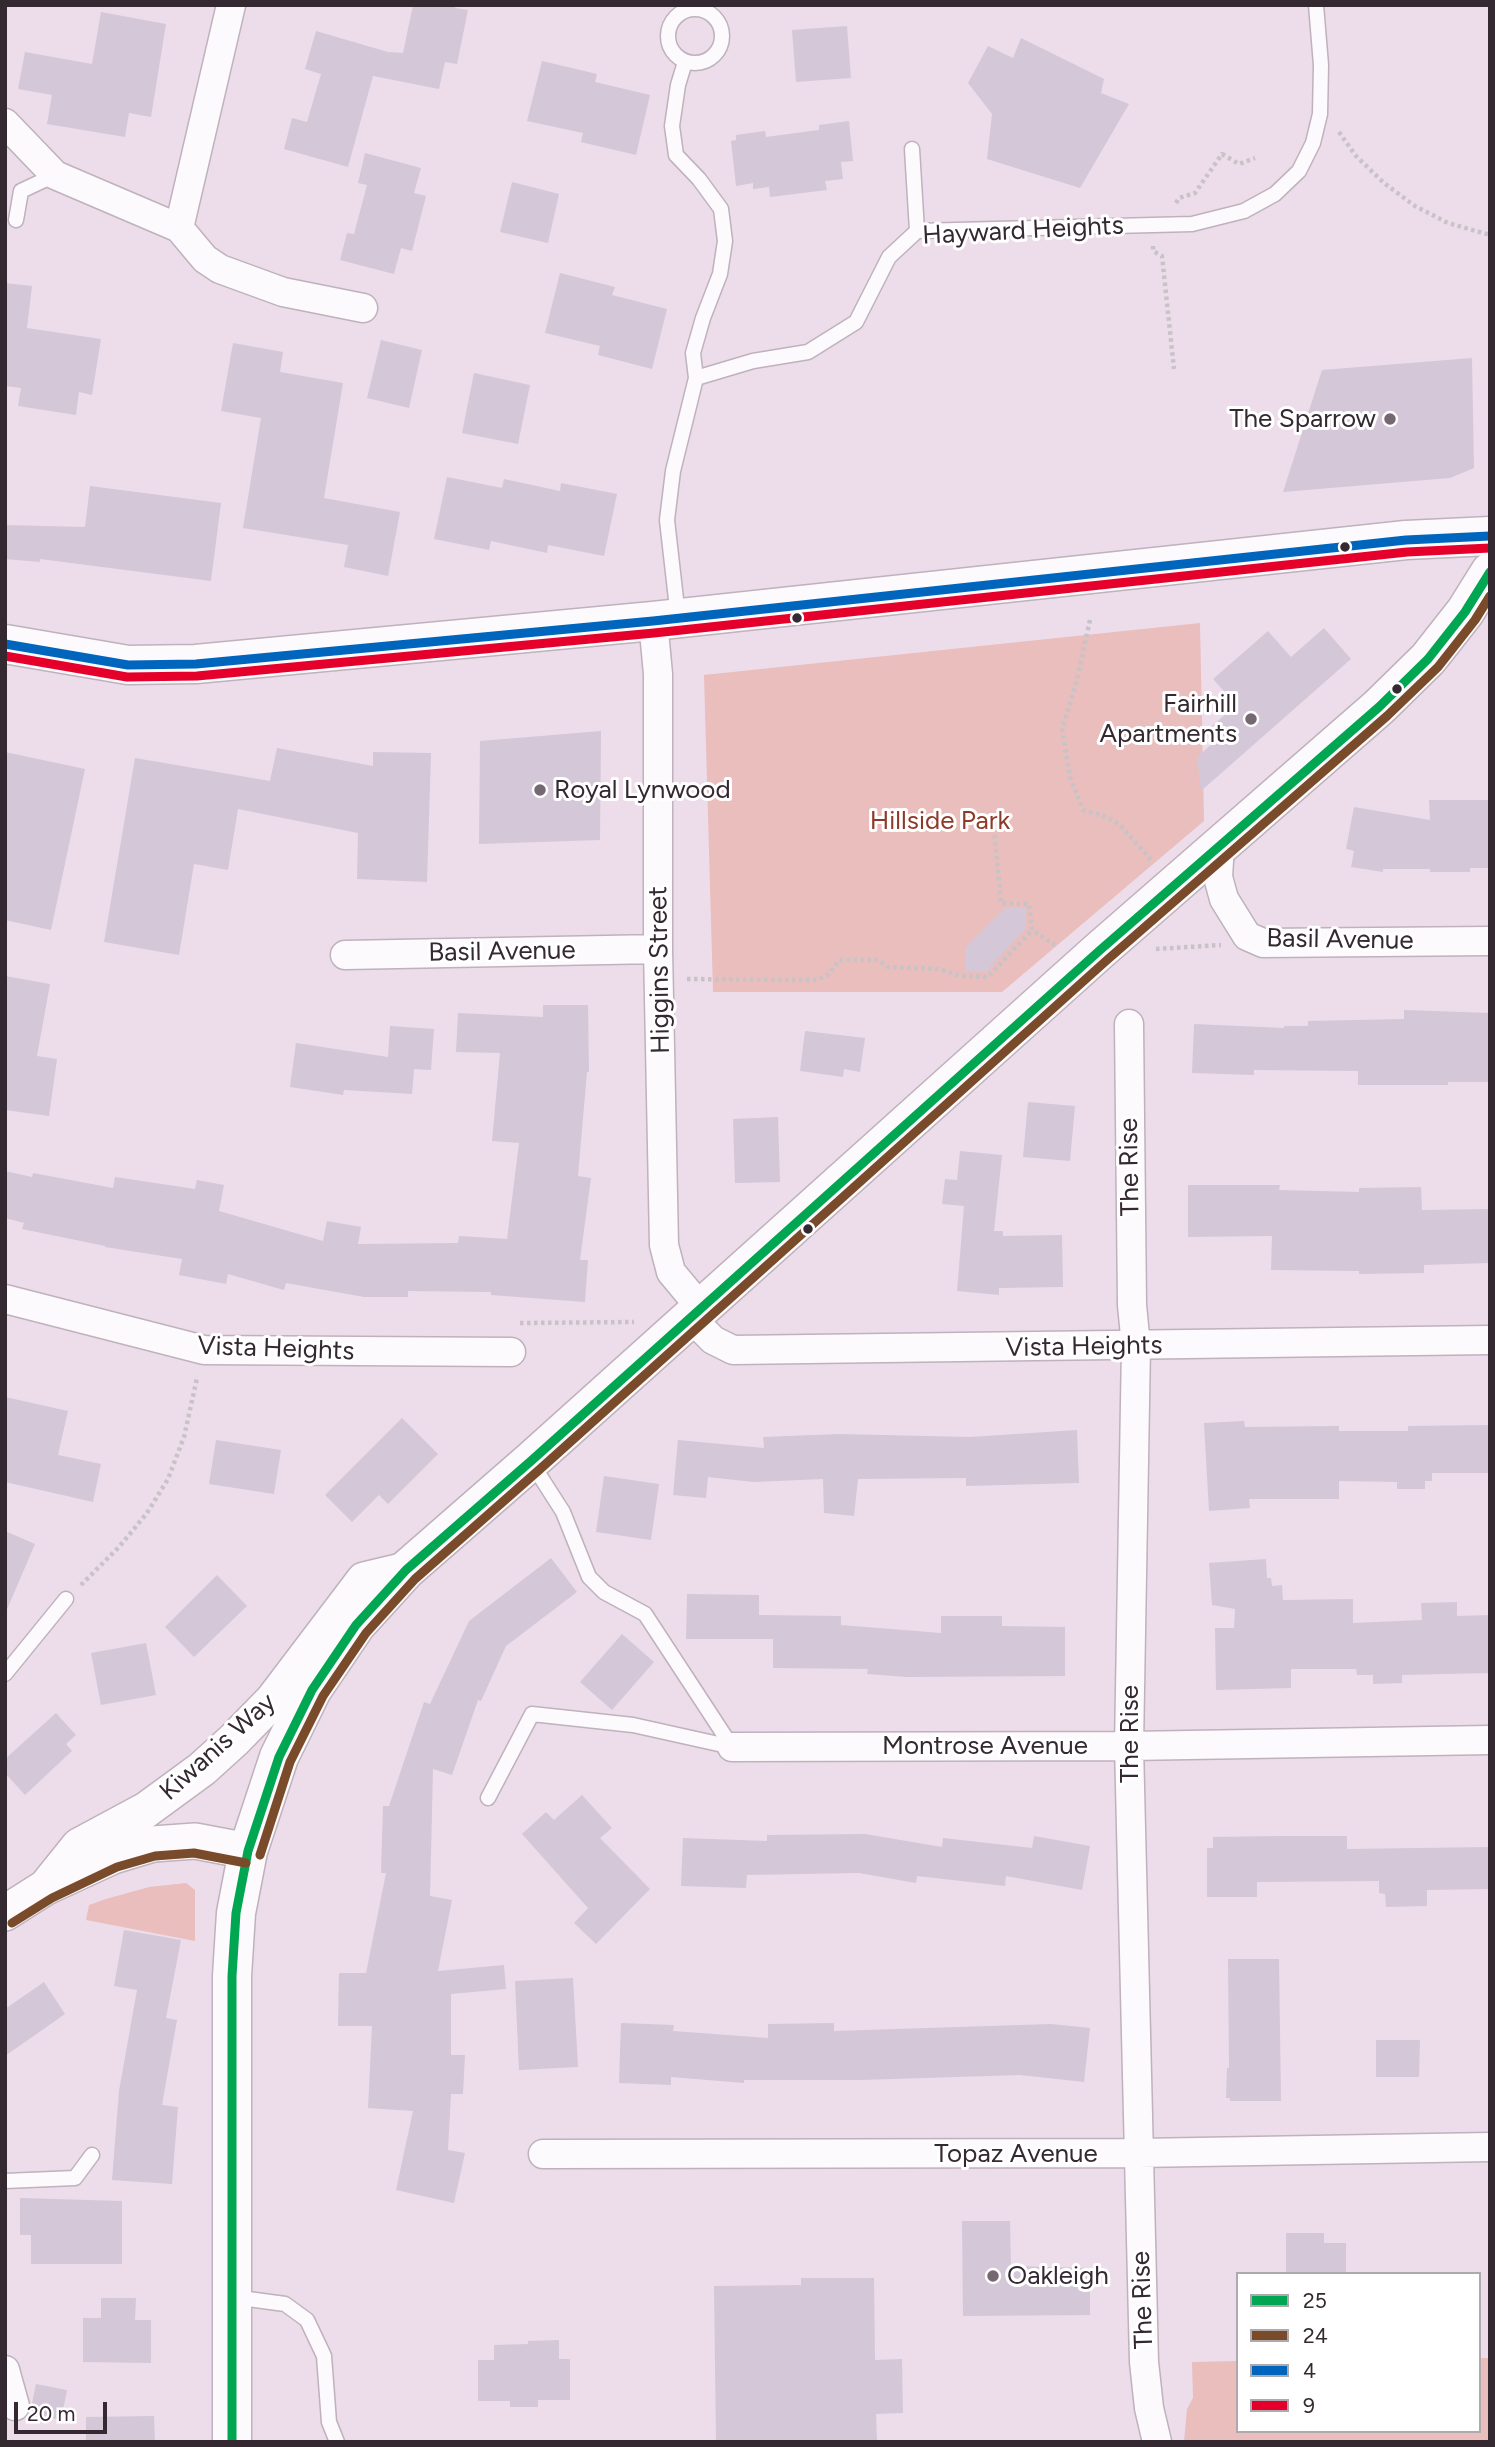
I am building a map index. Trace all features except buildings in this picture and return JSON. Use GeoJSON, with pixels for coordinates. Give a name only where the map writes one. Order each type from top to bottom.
{"type":"FeatureCollection","features":[{"type":"Feature","properties":{"kind":"main road"},"geometry":{"type":"LineString","coordinates":[[5,644],[128,664],[196,664],[665,619],[1406,540],[1490,536]]}},
{"type":"Feature","properties":{"kind":"main road"},"geometry":{"type":"LineString","coordinates":[[232,2442],[232,1976],[236,1913],[248,1851],[279,1758],[312,1690],[356,1625],[406,1570],[1220,845],[1379,707],[1428,659],[1465,612],[1490,572]]}},
{"type":"Feature","properties":{"kind":"street"},"geometry":{"type":"LineString","coordinates":[[179,228],[231,5]]}},
{"type":"Feature","properties":{"kind":"street"},"geometry":{"type":"LineString","coordinates":[[5,124],[55,175],[179,228],[205,259],[220,269],[284,292],[363,307]]}},
{"type":"Feature","properties":{"kind":"street","name":"Higgins Street"},"geometry":{"type":"LineString","coordinates":[[665,619],[658,674],[659,979],[664,1245],[671,1272],[696,1312]]}},
{"type":"Feature","properties":{"kind":"street","name":"Basil Avenue"},"geometry":{"type":"LineString","coordinates":[[1220,845],[1217,877],[1224,900],[1247,936],[1263,943],[1490,941]]}},
{"type":"Feature","properties":{"kind":"street","name":"Basil Avenue"},"geometry":{"type":"LineString","coordinates":[[345,955],[659,949]]}},
{"type":"Feature","properties":{"kind":"street","name":"The Rise"},"geometry":{"type":"LineString","coordinates":[[1129,1024],[1132,1305],[1136,1346],[1129,1746],[1144,2362],[1149,2408],[1157,2442]]}},
{"type":"Feature","properties":{"kind":"street","name":"Vista Heights"},"geometry":{"type":"LineString","coordinates":[[5,1299],[204,1350],[511,1352]]}},
{"type":"Feature","properties":{"kind":"street","name":"Vista Heights"},"geometry":{"type":"LineString","coordinates":[[696,1312],[713,1340],[733,1350],[1490,1340]]}},
{"type":"Feature","properties":{"kind":"street","name":"Kiwanis Way"},"geometry":{"type":"LineString","coordinates":[[46,1888],[79,1846],[146,1810],[202,1769],[234,1740],[274,1700],[364,1580],[406,1570]]}},
{"type":"Feature","properties":{"kind":"street","name":"Montrose Avenue"},"geometry":{"type":"LineString","coordinates":[[732,1747],[1129,1746],[1490,1740]]}},
{"type":"Feature","properties":{"kind":"street","name":"Kiwanis Way"},"geometry":{"type":"LineString","coordinates":[[5,1913],[46,1888],[113,1856],[153,1844],[195,1841],[248,1851]]}},
{"type":"Feature","properties":{"kind":"street","name":"Topaz Avenue"},"geometry":{"type":"LineString","coordinates":[[543,2154],[1139,2153],[1490,2147]]}},
{"type":"Feature","properties":{"kind":"street"},"geometry":{"type":"LineString","coordinates":[[5,2370],[15,2406]]}},
{"type":"Feature","properties":{"kind":"lane","name":"Hayward Heights"},"geometry":{"type":"LineString","coordinates":[[696,378],[753,361],[808,352],[856,322],[889,257],[916,231],[1192,224],[1244,211],[1275,194],[1299,171],[1313,143],[1320,114],[1321,65],[1316,5]]}},
{"type":"Feature","properties":{"kind":"lane"},"geometry":{"type":"LineString","coordinates":[[681,10],[705,10],[716,18],[722,32],[721,45],[712,57],[699,63],[685,62],[674,53],[668,40],[669,26],[681,10]]}},
{"type":"Feature","properties":{"kind":"lane"},"geometry":{"type":"LineString","coordinates":[[665,619],[667,520],[673,471],[696,378],[693,353],[720,274],[726,241],[722,209],[676,155],[672,126],[678,85],[685,62]]}},
{"type":"Feature","properties":{"kind":"lane"},"geometry":{"type":"LineString","coordinates":[[912,149],[916,231]]}},
{"type":"Feature","properties":{"kind":"lane"},"geometry":{"type":"LineString","coordinates":[[16,220],[21,191],[55,175]]}},
{"type":"Feature","properties":{"kind":"lane"},"geometry":{"type":"LineString","coordinates":[[531,1461],[563,1512],[589,1577],[604,1592],[645,1615],[732,1747]]}},
{"type":"Feature","properties":{"kind":"lane"},"geometry":{"type":"LineString","coordinates":[[5,1674],[66,1599]]}},
{"type":"Feature","properties":{"kind":"lane"},"geometry":{"type":"LineString","coordinates":[[488,1798],[532,1714],[633,1725],[732,1747]]}},
{"type":"Feature","properties":{"kind":"lane"},"geometry":{"type":"LineString","coordinates":[[5,2181],[75,2178],[92,2155]]}},
{"type":"Feature","properties":{"kind":"lane"},"geometry":{"type":"LineString","coordinates":[[232,2297],[285,2304],[307,2320],[324,2356],[329,2423],[337,2442]]}},
{"type":"Feature","properties":{"kind":"path"},"geometry":{"type":"LineString","coordinates":[[1320,114],[1339,132],[1356,156],[1384,183],[1415,206],[1448,223],[1490,235]]}},
{"type":"Feature","properties":{"kind":"path"},"geometry":{"type":"LineString","coordinates":[[1167,225],[1179,198],[1195,193],[1222,154],[1239,164],[1255,158]]}},
{"type":"Feature","properties":{"kind":"path"},"geometry":{"type":"LineString","coordinates":[[1152,225],[1153,251],[1161,256],[1174,369]]}},
{"type":"Feature","properties":{"kind":"path"},"geometry":{"type":"LineString","coordinates":[[1090,620],[1076,684],[1062,729],[1070,777],[1083,810],[1106,817],[1120,825],[1151,860]]}},
{"type":"Feature","properties":{"kind":"path"},"geometry":{"type":"LineString","coordinates":[[659,979],[817,980],[829,974],[839,960],[878,960],[888,967],[938,969],[961,976],[988,977],[1032,930],[1029,904],[1001,902],[994,828]]}},
{"type":"Feature","properties":{"kind":"path"},"geometry":{"type":"LineString","coordinates":[[1032,930],[1056,945]]}},
{"type":"Feature","properties":{"kind":"path"},"geometry":{"type":"LineString","coordinates":[[1152,949],[1263,943]]}},
{"type":"Feature","properties":{"kind":"path"},"geometry":{"type":"LineString","coordinates":[[513,1323],[633,1322],[696,1312]]}},
{"type":"Feature","properties":{"kind":"path"},"geometry":{"type":"LineString","coordinates":[[66,1599],[120,1548],[147,1513],[168,1479],[184,1437],[204,1350]]}},
{"type":"Feature","properties":{"kind":"green space","name":"Hillside Park"},"geometry":{"type":"Polygon","coordinates":[[[1200,623],[1204,821],[1002,992],[713,992],[704,675],[1200,623]]]}},
{"type":"Feature","properties":{"kind":"green space"},"geometry":{"type":"Polygon","coordinates":[[[186,1883],[195,1890],[195,1941],[86,1920],[89,1905],[149,1887],[186,1883]]]}},
{"type":"Feature","properties":{"kind":"green space"},"geometry":{"type":"Polygon","coordinates":[[[1481,2358],[1490,2358],[1490,2442],[1184,2442],[1187,2409],[1193,2398],[1192,2362],[1236,2361],[1236,2433],[1481,2433],[1481,2358]]]}},
{"type":"Feature","properties":{"kind":"transit line","name":"4"},"geometry":{"type":"LineString","coordinates":[[5,644],[128,665],[196,664],[653,621],[1406,540],[1490,536]]}},
{"type":"Feature","properties":{"kind":"transit line","name":"9"},"geometry":{"type":"LineString","coordinates":[[5,656],[127,677],[197,676],[654,633],[1407,552],[1490,548]]}},
{"type":"Feature","properties":{"kind":"transit line","name":"25"},"geometry":{"type":"LineString","coordinates":[[232,2442],[232,1976],[236,1913],[248,1851],[279,1757],[312,1690],[356,1625],[406,1570],[1099,951],[1379,707],[1428,659],[1465,612],[1490,572]]}},
{"type":"Feature","properties":{"kind":"transit line","name":"24"},"geometry":{"type":"LineString","coordinates":[[260,1855],[290,1762],[323,1696],[366,1633],[415,1579],[1107,960],[1387,716],[1438,667],[1490,596]]}},
{"type":"Feature","properties":{"kind":"transit line","name":"24"},"geometry":{"type":"LineString","coordinates":[[12,1923],[52,1898],[117,1867],[155,1856],[194,1853],[246,1863]]}},
{"type":"Feature","properties":{"kind":"place","name":"The Sparrow"},"geometry":{"type":"Point","coordinates":[1390,419]}},
{"type":"Feature","properties":{"kind":"place","name":"Fairhill Apartments"},"geometry":{"type":"Point","coordinates":[1251,719]}},
{"type":"Feature","properties":{"kind":"place","name":"Royal Lynwood"},"geometry":{"type":"Point","coordinates":[540,790]}},
{"type":"Feature","properties":{"kind":"place","name":"Oakleigh"},"geometry":{"type":"Point","coordinates":[993,2276]}}]}
